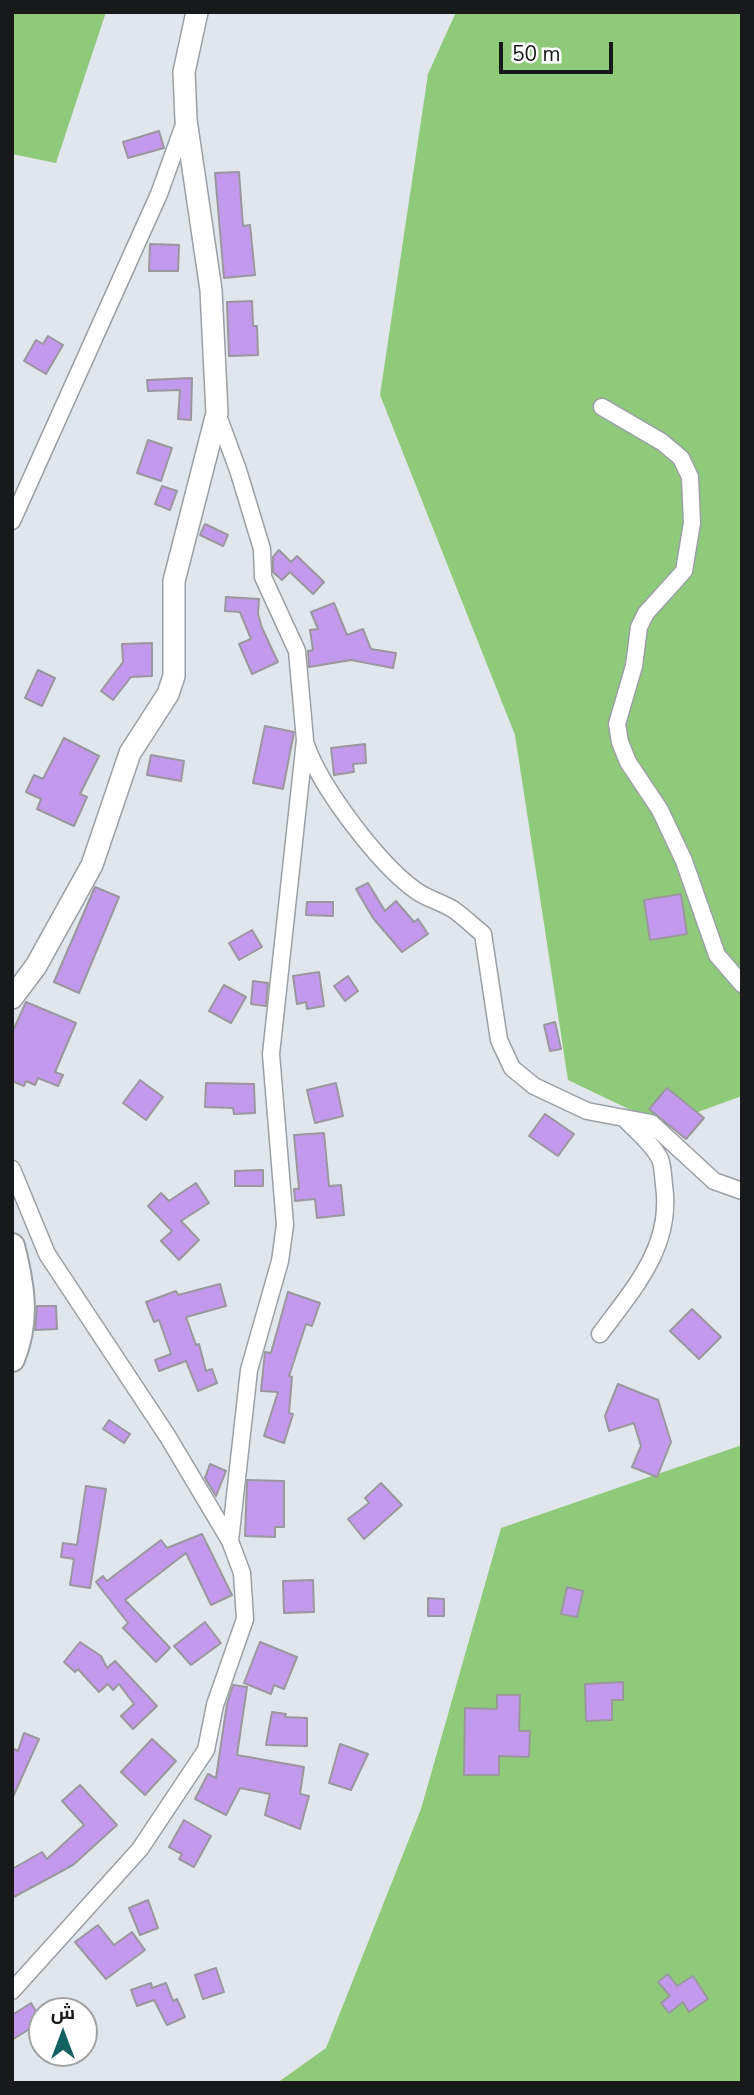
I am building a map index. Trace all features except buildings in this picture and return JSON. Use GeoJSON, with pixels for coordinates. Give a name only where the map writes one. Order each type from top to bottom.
{"type":"FeatureCollection","features":[{"type":"Feature","properties":{"kind":"main road"},"geometry":{"type":"LineString","coordinates":[[12,998],[36,967],[92,865],[130,753],[168,694],[174,676],[174,581],[217,413],[211,290],[186,120],[184,72],[197,12]]}},
{"type":"Feature","properties":{"kind":"main road"},"geometry":{"type":"LineString","coordinates":[[12,1246],[24,1295],[19,1343],[12,1359]]}},
{"type":"Feature","properties":{"kind":"street"},"geometry":{"type":"LineString","coordinates":[[12,521],[159,194],[186,120]]}},
{"type":"Feature","properties":{"kind":"street"},"geometry":{"type":"LineString","coordinates":[[602,407],[662,442],[681,458],[691,477],[691,523],[684,571],[646,613],[639,627],[634,666],[617,724],[620,742],[628,762],[660,810],[684,861],[716,955],[742,984]]}},
{"type":"Feature","properties":{"kind":"street"},"geometry":{"type":"LineString","coordinates":[[217,413],[258,537],[262,578],[297,651],[305,740],[271,1054],[285,1225],[280,1261],[249,1370],[230,1541]]}},
{"type":"Feature","properties":{"kind":"street"},"geometry":{"type":"LineString","coordinates":[[305,740],[313,765],[389,868],[418,892],[453,909],[483,934],[499,1040],[512,1068],[534,1086],[587,1111],[652,1123],[714,1181],[742,1191]]}},
{"type":"Feature","properties":{"kind":"street"},"geometry":{"type":"LineString","coordinates":[[600,1334],[647,1270],[661,1241],[665,1223],[666,1197],[661,1160],[624,1118]]}},
{"type":"Feature","properties":{"kind":"street"},"geometry":{"type":"LineString","coordinates":[[12,1169],[47,1254],[168,1437],[230,1541],[242,1573],[245,1619],[215,1706],[206,1750],[140,1849],[12,1991]]}},
{"type":"Feature","properties":{"kind":"green space"},"geometry":{"type":"Polygon","coordinates":[[[12,12],[106,12],[56,163],[12,154],[12,12]]]}},
{"type":"Feature","properties":{"kind":"green space"},"geometry":{"type":"Polygon","coordinates":[[[456,12],[742,12],[742,1096],[662,1125],[568,1080],[515,735],[380,395],[428,74],[456,12]]]}},
{"type":"Feature","properties":{"kind":"green space"},"geometry":{"type":"Polygon","coordinates":[[[742,1445],[742,2083],[277,2083],[326,2048],[421,1809],[501,1528],[742,1445]]]}}]}
